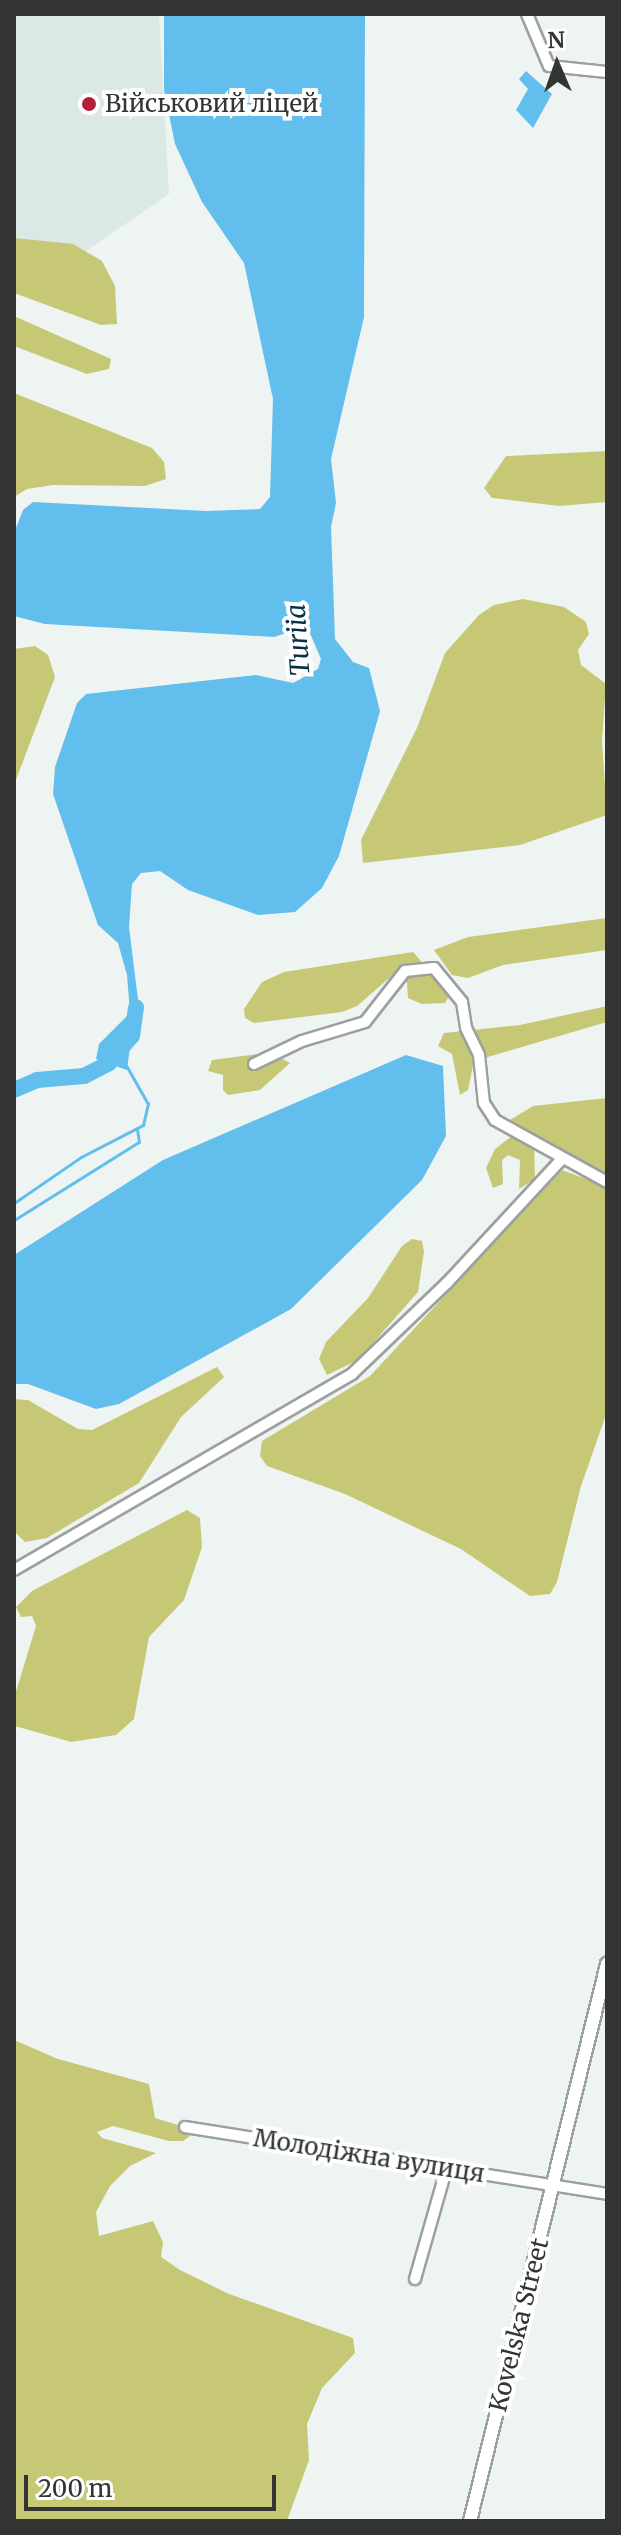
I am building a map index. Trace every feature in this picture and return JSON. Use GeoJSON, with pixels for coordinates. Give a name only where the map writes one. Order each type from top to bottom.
{"type":"FeatureCollection","features":[{"type":"Feature","properties":{"kind":"street"},"geometry":{"type":"LineString","coordinates":[[527,14],[549,66],[607,72]]}},
{"type":"Feature","properties":{"kind":"street"},"geometry":{"type":"LineString","coordinates":[[254,1064],[302,1041],[365,1022],[405,971],[434,968],[462,1002],[466,1028],[479,1055],[489,1111],[561,1160],[607,1182]]}},
{"type":"Feature","properties":{"kind":"street"},"geometry":{"type":"LineString","coordinates":[[14,1570],[352,1374],[447,1283],[561,1160]]}},
{"type":"Feature","properties":{"kind":"street","name":"Kovelska Street"},"geometry":{"type":"LineString","coordinates":[[470,2521],[607,1964]]}},
{"type":"Feature","properties":{"kind":"street","name":"Молодіжна вулиця"},"geometry":{"type":"LineString","coordinates":[[185,2127],[447,2167],[553,2188],[607,2194]]}},
{"type":"Feature","properties":{"kind":"street"},"geometry":{"type":"LineString","coordinates":[[415,2279],[447,2167]]}},
{"type":"Feature","properties":{"kind":"shaded area","name":"Військовий ліцей"},"geometry":{"type":"Polygon","coordinates":[[[14,14],[159,14],[169,194],[73,260],[14,245],[14,14]]]}},
{"type":"Feature","properties":{"kind":"shaded area"},"geometry":{"type":"Polygon","coordinates":[[[14,238],[73,244],[102,261],[115,286],[117,324],[101,325],[14,293],[14,238]]]}},
{"type":"Feature","properties":{"kind":"shaded area"},"geometry":{"type":"Polygon","coordinates":[[[14,316],[111,359],[109,369],[87,374],[14,346],[14,316]]]}},
{"type":"Feature","properties":{"kind":"shaded area"},"geometry":{"type":"Polygon","coordinates":[[[14,393],[152,448],[164,462],[166,479],[145,486],[53,485],[27,489],[14,497],[14,393]]]}},
{"type":"Feature","properties":{"kind":"shaded area"},"geometry":{"type":"Polygon","coordinates":[[[607,451],[607,502],[559,506],[492,498],[484,488],[506,456],[607,451]]]}},
{"type":"Feature","properties":{"kind":"shaded area"},"geometry":{"type":"Polygon","coordinates":[[[523,599],[564,607],[586,622],[589,634],[578,650],[581,665],[606,684],[602,741],[607,815],[520,845],[363,863],[361,840],[417,728],[445,653],[479,615],[494,605],[523,599]]]}},
{"type":"Feature","properties":{"kind":"shaded area"},"geometry":{"type":"Polygon","coordinates":[[[35,646],[48,655],[55,677],[14,785],[14,649],[35,646]]]}},
{"type":"Feature","properties":{"kind":"shaded area"},"geometry":{"type":"Polygon","coordinates":[[[607,918],[607,950],[503,965],[468,978],[452,975],[434,950],[468,937],[607,918]]]}},
{"type":"Feature","properties":{"kind":"shaded area"},"geometry":{"type":"Polygon","coordinates":[[[413,952],[450,994],[445,1003],[422,1004],[408,998],[407,982],[395,973],[357,1006],[342,1012],[254,1023],[245,1018],[244,1009],[262,982],[284,972],[413,952]]]}},
{"type":"Feature","properties":{"kind":"shaded area"},"geometry":{"type":"Polygon","coordinates":[[[607,1006],[607,1022],[474,1061],[468,1090],[460,1095],[452,1054],[438,1046],[444,1033],[520,1025],[607,1006]]]}},
{"type":"Feature","properties":{"kind":"shaded area"},"geometry":{"type":"Polygon","coordinates":[[[258,1054],[251,1066],[264,1067],[281,1058],[290,1063],[260,1090],[228,1095],[223,1090],[223,1075],[208,1071],[212,1060],[258,1054]]]}},
{"type":"Feature","properties":{"kind":"shaded area"},"geometry":{"type":"Polygon","coordinates":[[[607,1098],[607,1174],[510,1120],[533,1106],[607,1098]]]}},
{"type":"Feature","properties":{"kind":"shaded area"},"geometry":{"type":"Polygon","coordinates":[[[512,1136],[534,1142],[535,1179],[519,1189],[520,1160],[508,1155],[502,1160],[503,1184],[493,1188],[486,1168],[495,1149],[512,1136]]]}},
{"type":"Feature","properties":{"kind":"shaded area"},"geometry":{"type":"Polygon","coordinates":[[[562,1170],[607,1187],[607,1412],[581,1486],[557,1582],[550,1594],[530,1596],[461,1549],[345,1494],[267,1466],[260,1456],[262,1441],[370,1376],[562,1170]]]}},
{"type":"Feature","properties":{"kind":"shaded area"},"geometry":{"type":"Polygon","coordinates":[[[412,1239],[422,1241],[424,1251],[418,1292],[358,1360],[327,1375],[319,1359],[326,1342],[368,1298],[402,1246],[412,1239]]]}},
{"type":"Feature","properties":{"kind":"shaded area"},"geometry":{"type":"Polygon","coordinates":[[[217,1367],[224,1377],[181,1417],[139,1483],[47,1538],[25,1542],[14,1531],[14,1399],[28,1400],[78,1429],[92,1430],[217,1367]]]}},
{"type":"Feature","properties":{"kind":"shaded area"},"geometry":{"type":"Polygon","coordinates":[[[187,1510],[200,1518],[202,1547],[184,1600],[149,1637],[134,1719],[116,1735],[71,1742],[15,1726],[14,1698],[36,1626],[32,1616],[21,1617],[16,1607],[32,1591],[187,1510]]]}},
{"type":"Feature","properties":{"kind":"shaded area"},"geometry":{"type":"Polygon","coordinates":[[[14,2040],[58,2059],[149,2084],[155,2118],[188,2128],[190,2136],[183,2141],[169,2141],[113,2126],[97,2132],[102,2138],[156,2153],[130,2166],[110,2186],[96,2212],[99,2236],[153,2221],[163,2242],[161,2257],[180,2270],[229,2294],[353,2338],[355,2353],[322,2388],[307,2424],[309,2460],[287,2521],[14,2521],[14,2040]]]}},
{"type":"Feature","properties":{"kind":"water"},"geometry":{"type":"Polygon","coordinates":[[[164,14],[365,14],[364,317],[331,459],[336,503],[331,527],[335,639],[353,662],[369,668],[380,711],[339,856],[322,888],[295,912],[258,915],[188,890],[160,871],[141,873],[132,884],[129,927],[140,1016],[132,1031],[127,1070],[96,1059],[99,1044],[130,1013],[127,975],[118,943],[98,925],[53,794],[55,767],[77,703],[86,694],[256,675],[293,683],[318,669],[321,659],[307,626],[274,637],[45,624],[14,616],[14,533],[23,510],[33,502],[206,511],[260,509],[270,497],[273,399],[244,263],[202,202],[175,144],[164,90],[164,14]]]}},
{"type":"Feature","properties":{"kind":"water"},"geometry":{"type":"Polygon","coordinates":[[[526,71],[552,94],[533,128],[516,110],[528,89],[519,79],[526,71]]]}},
{"type":"Feature","properties":{"kind":"water"},"geometry":{"type":"Polygon","coordinates":[[[406,1055],[443,1066],[446,1136],[422,1180],[291,1309],[119,1404],[96,1409],[28,1384],[14,1384],[14,1255],[163,1160],[406,1055]]]}},
{"type":"Feature","properties":{"kind":"waterway","name":"Turiia"},"geometry":{"type":"LineString","coordinates":[[14,1090],[37,1080],[84,1076],[109,1063],[132,1036],[136,1007]]}},
{"type":"Feature","properties":{"kind":"waterway"},"geometry":{"type":"LineString","coordinates":[[14,1203],[81,1157],[143,1125],[148,1104],[127,1067]]}},
{"type":"Feature","properties":{"kind":"waterway"},"geometry":{"type":"LineString","coordinates":[[14,1220],[139,1142],[137,1129]]}},
{"type":"Feature","properties":{"kind":"place","name":"Військовий ліцей"},"geometry":{"type":"Point","coordinates":[89,104]}}]}
